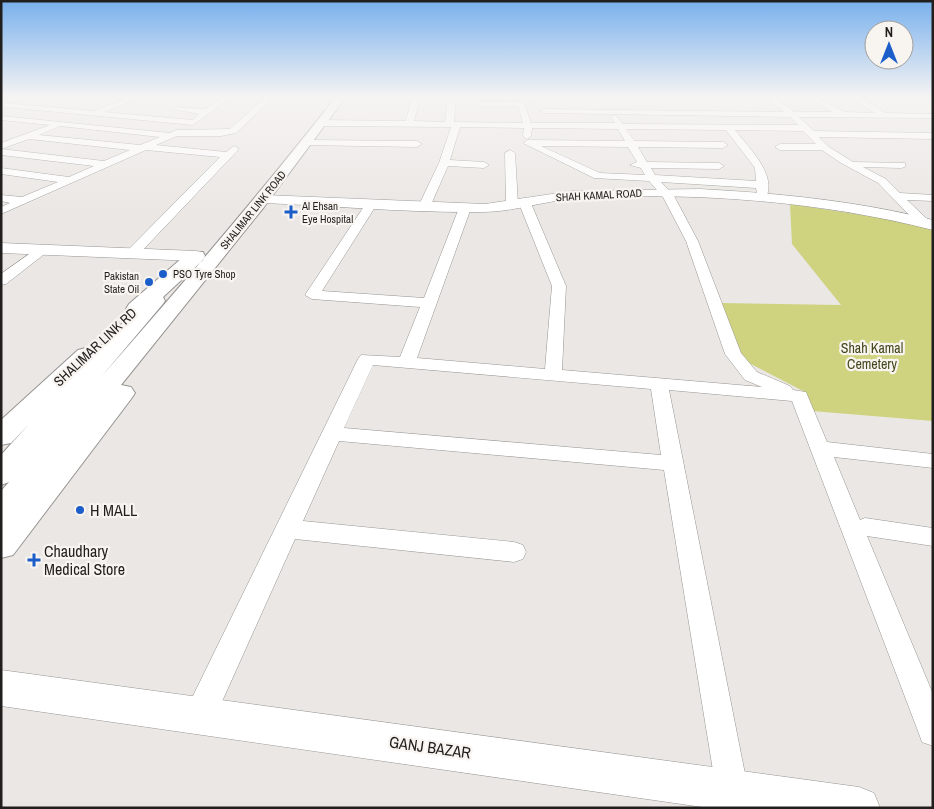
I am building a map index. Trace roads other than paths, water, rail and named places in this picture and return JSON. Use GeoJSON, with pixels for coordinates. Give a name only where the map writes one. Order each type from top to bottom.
{"type":"FeatureCollection","features":[{"type":"Feature","properties":{"kind":"main road","name":"SHALIMAR LINK ROAD"},"geometry":{"type":"LineString","coordinates":[[259,180],[296,136]]}},
{"type":"Feature","properties":{"kind":"main road","name":"SHALIMAR LINK ROAD"},"geometry":{"type":"LineString","coordinates":[[72,409],[205,254],[264,199],[312,136]]}},
{"type":"Feature","properties":{"kind":"main road","name":"SHALIMAR LINK RD"},"geometry":{"type":"LineString","coordinates":[[1,436],[29,407],[205,254]]}},
{"type":"Feature","properties":{"kind":"main road"},"geometry":{"type":"LineString","coordinates":[[1,545],[182,319],[205,254]]}},
{"type":"Feature","properties":{"kind":"main road"},"geometry":{"type":"LineString","coordinates":[[1,474],[72,409]]}},
{"type":"Feature","properties":{"kind":"main road"},"geometry":{"type":"LineString","coordinates":[[1,513],[72,409]]}},
{"type":"Feature","properties":{"kind":"street"},"geometry":{"type":"LineString","coordinates":[[24,136],[142,148],[230,152],[133,252]]}},
{"type":"Feature","properties":{"kind":"street"},"geometry":{"type":"LineString","coordinates":[[1,146],[27,136]]}},
{"type":"Feature","properties":{"kind":"street"},"geometry":{"type":"LineString","coordinates":[[1,211],[169,136]]}},
{"type":"Feature","properties":{"kind":"street"},"geometry":{"type":"LineString","coordinates":[[307,143],[350,136]]}},
{"type":"Feature","properties":{"kind":"street"},"geometry":{"type":"LineString","coordinates":[[379,136],[417,144]]}},
{"type":"Feature","properties":{"kind":"street"},"geometry":{"type":"LineString","coordinates":[[424,207],[444,163],[450,136]]}},
{"type":"Feature","properties":{"kind":"street"},"geometry":{"type":"LineString","coordinates":[[528,136],[528,142]]}},
{"type":"Feature","properties":{"kind":"street"},"geometry":{"type":"LineString","coordinates":[[627,136],[653,180],[668,196],[692,241],[733,354],[751,376],[799,396],[933,732]]}},
{"type":"Feature","properties":{"kind":"street"},"geometry":{"type":"LineString","coordinates":[[700,136],[709,145]]}},
{"type":"Feature","properties":{"kind":"street"},"geometry":{"type":"LineString","coordinates":[[528,142],[594,175],[653,180],[716,181],[762,191],[760,168],[739,136]]}},
{"type":"Feature","properties":{"kind":"street"},"geometry":{"type":"LineString","coordinates":[[804,136],[778,143],[824,147]]}},
{"type":"Feature","properties":{"kind":"street"},"geometry":{"type":"LineString","coordinates":[[812,136],[824,147],[849,164],[882,181],[896,196],[928,223]]}},
{"type":"Feature","properties":{"kind":"street"},"geometry":{"type":"LineString","coordinates":[[921,136],[933,143]]}},
{"type":"Feature","properties":{"kind":"street"},"geometry":{"type":"LineString","coordinates":[[528,142],[723,145]]}},
{"type":"Feature","properties":{"kind":"street"},"geometry":{"type":"LineString","coordinates":[[1,152],[105,164]]}},
{"type":"Feature","properties":{"kind":"street"},"geometry":{"type":"LineString","coordinates":[[510,153],[518,203],[559,286],[553,375]]}},
{"type":"Feature","properties":{"kind":"street"},"geometry":{"type":"LineString","coordinates":[[444,163],[484,165]]}},
{"type":"Feature","properties":{"kind":"street"},"geometry":{"type":"LineString","coordinates":[[574,164],[600,165]]}},
{"type":"Feature","properties":{"kind":"street"},"geometry":{"type":"LineString","coordinates":[[849,164],[901,164]]}},
{"type":"Feature","properties":{"kind":"street"},"geometry":{"type":"LineString","coordinates":[[627,165],[719,166]]}},
{"type":"Feature","properties":{"kind":"street"},"geometry":{"type":"LineString","coordinates":[[1,172],[69,180]]}},
{"type":"Feature","properties":{"kind":"street"},"geometry":{"type":"LineString","coordinates":[[619,178],[625,193]]}},
{"type":"Feature","properties":{"kind":"street","name":"SHAH KAMAL ROAD"},"geometry":{"type":"LineString","coordinates":[[264,199],[485,208],[572,195],[762,191],[928,223]]}},
{"type":"Feature","properties":{"kind":"street"},"geometry":{"type":"LineString","coordinates":[[896,196],[933,198]]}},
{"type":"Feature","properties":{"kind":"street"},"geometry":{"type":"LineString","coordinates":[[1,198],[23,201]]}},
{"type":"Feature","properties":{"kind":"street"},"geometry":{"type":"LineString","coordinates":[[371,204],[312,295],[429,303]]}},
{"type":"Feature","properties":{"kind":"street"},"geometry":{"type":"LineString","coordinates":[[407,362],[465,208]]}},
{"type":"Feature","properties":{"kind":"street"},"geometry":{"type":"LineString","coordinates":[[1,248],[205,254]]}},
{"type":"Feature","properties":{"kind":"street"},"geometry":{"type":"LineString","coordinates":[[1,281],[42,249]]}},
{"type":"Feature","properties":{"kind":"street"},"geometry":{"type":"LineString","coordinates":[[200,715],[367,359],[799,396]]}},
{"type":"Feature","properties":{"kind":"street"},"geometry":{"type":"LineString","coordinates":[[659,384],[732,789]]}},
{"type":"Feature","properties":{"kind":"street"},"geometry":{"type":"LineString","coordinates":[[332,434],[673,463]]}},
{"type":"Feature","properties":{"kind":"street"},"geometry":{"type":"LineString","coordinates":[[820,448],[933,461]]}},
{"type":"Feature","properties":{"kind":"street"},"geometry":{"type":"LineString","coordinates":[[865,527],[933,537]]}},
{"type":"Feature","properties":{"kind":"street"},"geometry":{"type":"LineString","coordinates":[[287,529],[514,552]]}},
{"type":"Feature","properties":{"kind":"street","name":"GANJ BAZAR"},"geometry":{"type":"LineString","coordinates":[[1,688],[859,808]]}},
{"type":"Feature","properties":{"kind":"place","name":"Al Ehsan Eye Hospital"},"geometry":{"type":"Point","coordinates":[291,212]}},
{"type":"Feature","properties":{"kind":"place","name":"PSO Tyre Shop"},"geometry":{"type":"Point","coordinates":[163,274]}},
{"type":"Feature","properties":{"kind":"place","name":"Pakistan State Oil"},"geometry":{"type":"Point","coordinates":[149,282]}},
{"type":"Feature","properties":{"kind":"place","name":"H MALL"},"geometry":{"type":"Point","coordinates":[80,510]}},
{"type":"Feature","properties":{"kind":"place","name":"Chaudhary Medical Store"},"geometry":{"type":"Point","coordinates":[34,560]}},
{"type":"Feature","properties":{"kind":"park label","name":"Shah Kamal Cemetery"},"geometry":{"type":"Point","coordinates":[872,356]}}]}
